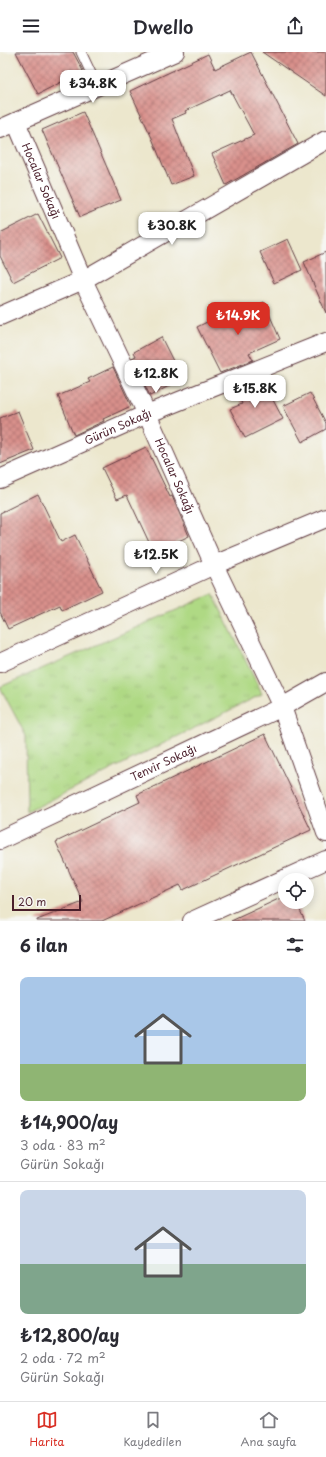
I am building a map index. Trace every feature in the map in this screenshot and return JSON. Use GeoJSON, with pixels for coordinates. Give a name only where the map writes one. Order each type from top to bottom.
{"type":"FeatureCollection","features":[{"type":"Feature","properties":{"kind":"street"},"geometry":{"type":"LineString","coordinates":[[0,129],[175,52]]}},
{"type":"Feature","properties":{"kind":"street","name":"Hocalar Sokağı"},"geometry":{"type":"LineString","coordinates":[[16,122],[83,280],[147,414],[214,565],[282,707],[326,833]]}},
{"type":"Feature","properties":{"kind":"street"},"geometry":{"type":"LineString","coordinates":[[0,316],[83,280],[326,140]]}},
{"type":"Feature","properties":{"kind":"street","name":"Gürün Sokağı"},"geometry":{"type":"LineString","coordinates":[[0,479],[147,414],[326,342]]}},
{"type":"Feature","properties":{"kind":"street"},"geometry":{"type":"LineString","coordinates":[[0,663],[214,565],[326,518]]}},
{"type":"Feature","properties":{"kind":"street","name":"Tenvir Sokağı"},"geometry":{"type":"LineString","coordinates":[[0,840],[282,707],[326,682]]}},
{"type":"Feature","properties":{"kind":"street"},"geometry":{"type":"LineString","coordinates":[[192,921],[326,860]]}},
{"type":"Feature","properties":{"kind":"lane"},"geometry":{"type":"LineString","coordinates":[[81,52],[97,86]]}},
{"type":"Feature","properties":{"kind":"green space"},"geometry":{"type":"Polygon","coordinates":[[[213,594],[262,694],[27,812],[26,736],[0,687],[213,594]]]}},
{"type":"Feature","properties":{"kind":"building"},"geometry":{"type":"Polygon","coordinates":[[[16,52],[73,52],[83,71],[38,94],[16,52]]]}},
{"type":"Feature","properties":{"kind":"building"},"geometry":{"type":"Polygon","coordinates":[[[251,52],[298,144],[226,185],[212,154],[254,135],[230,90],[185,111],[186,113],[172,119],[194,176],[171,185],[152,138],[130,91],[208,54],[215,69],[251,52]]]}},
{"type":"Feature","properties":{"kind":"building"},"geometry":{"type":"Polygon","coordinates":[[[262,52],[326,52],[326,96],[262,52]]]}},
{"type":"Feature","properties":{"kind":"building"},"geometry":{"type":"Polygon","coordinates":[[[83,112],[121,200],[80,217],[42,130],[83,112]]]}},
{"type":"Feature","properties":{"kind":"building"},"geometry":{"type":"Polygon","coordinates":[[[38,214],[60,258],[13,282],[0,256],[0,233],[38,214]]]}},
{"type":"Feature","properties":{"kind":"building"},"geometry":{"type":"Polygon","coordinates":[[[288,239],[302,270],[274,283],[260,252],[288,239]]]}},
{"type":"Feature","properties":{"kind":"building"},"geometry":{"type":"Polygon","coordinates":[[[326,252],[326,313],[304,262],[326,252]]]}},
{"type":"Feature","properties":{"kind":"building"},"geometry":{"type":"Polygon","coordinates":[[[264,302],[280,339],[249,353],[253,360],[220,373],[197,327],[229,311],[232,317],[264,302]]]}},
{"type":"Feature","properties":{"kind":"building"},"geometry":{"type":"Polygon","coordinates":[[[161,337],[182,379],[150,396],[132,358],[136,356],[134,352],[161,337]]]}},
{"type":"Feature","properties":{"kind":"building"},"geometry":{"type":"Polygon","coordinates":[[[113,367],[131,406],[74,435],[58,396],[90,382],[88,379],[113,367]]]}},
{"type":"Feature","properties":{"kind":"building"},"geometry":{"type":"Polygon","coordinates":[[[262,379],[283,419],[245,438],[230,409],[242,404],[236,390],[262,379]]]}},
{"type":"Feature","properties":{"kind":"building"},"geometry":{"type":"Polygon","coordinates":[[[310,393],[326,423],[326,429],[302,442],[283,406],[310,393]]]}},
{"type":"Feature","properties":{"kind":"building"},"geometry":{"type":"Polygon","coordinates":[[[18,411],[34,450],[0,464],[0,418],[18,411]]]}},
{"type":"Feature","properties":{"kind":"building"},"geometry":{"type":"Polygon","coordinates":[[[146,447],[170,497],[172,496],[189,536],[154,553],[127,495],[117,499],[102,468],[146,447]]]}},
{"type":"Feature","properties":{"kind":"building"},"geometry":{"type":"Polygon","coordinates":[[[38,494],[61,542],[75,535],[102,591],[62,610],[60,605],[8,629],[0,612],[0,513],[38,494]]]}},
{"type":"Feature","properties":{"kind":"building"},"geometry":{"type":"Polygon","coordinates":[[[265,734],[311,830],[183,890],[180,885],[102,921],[37,921],[83,902],[56,842],[140,802],[137,795],[265,734]]]}},
{"type":"Feature","properties":{"kind":"building"},"geometry":{"type":"Polygon","coordinates":[[[278,899],[278,909],[299,909],[305,921],[231,921],[278,899]]]}}]}
